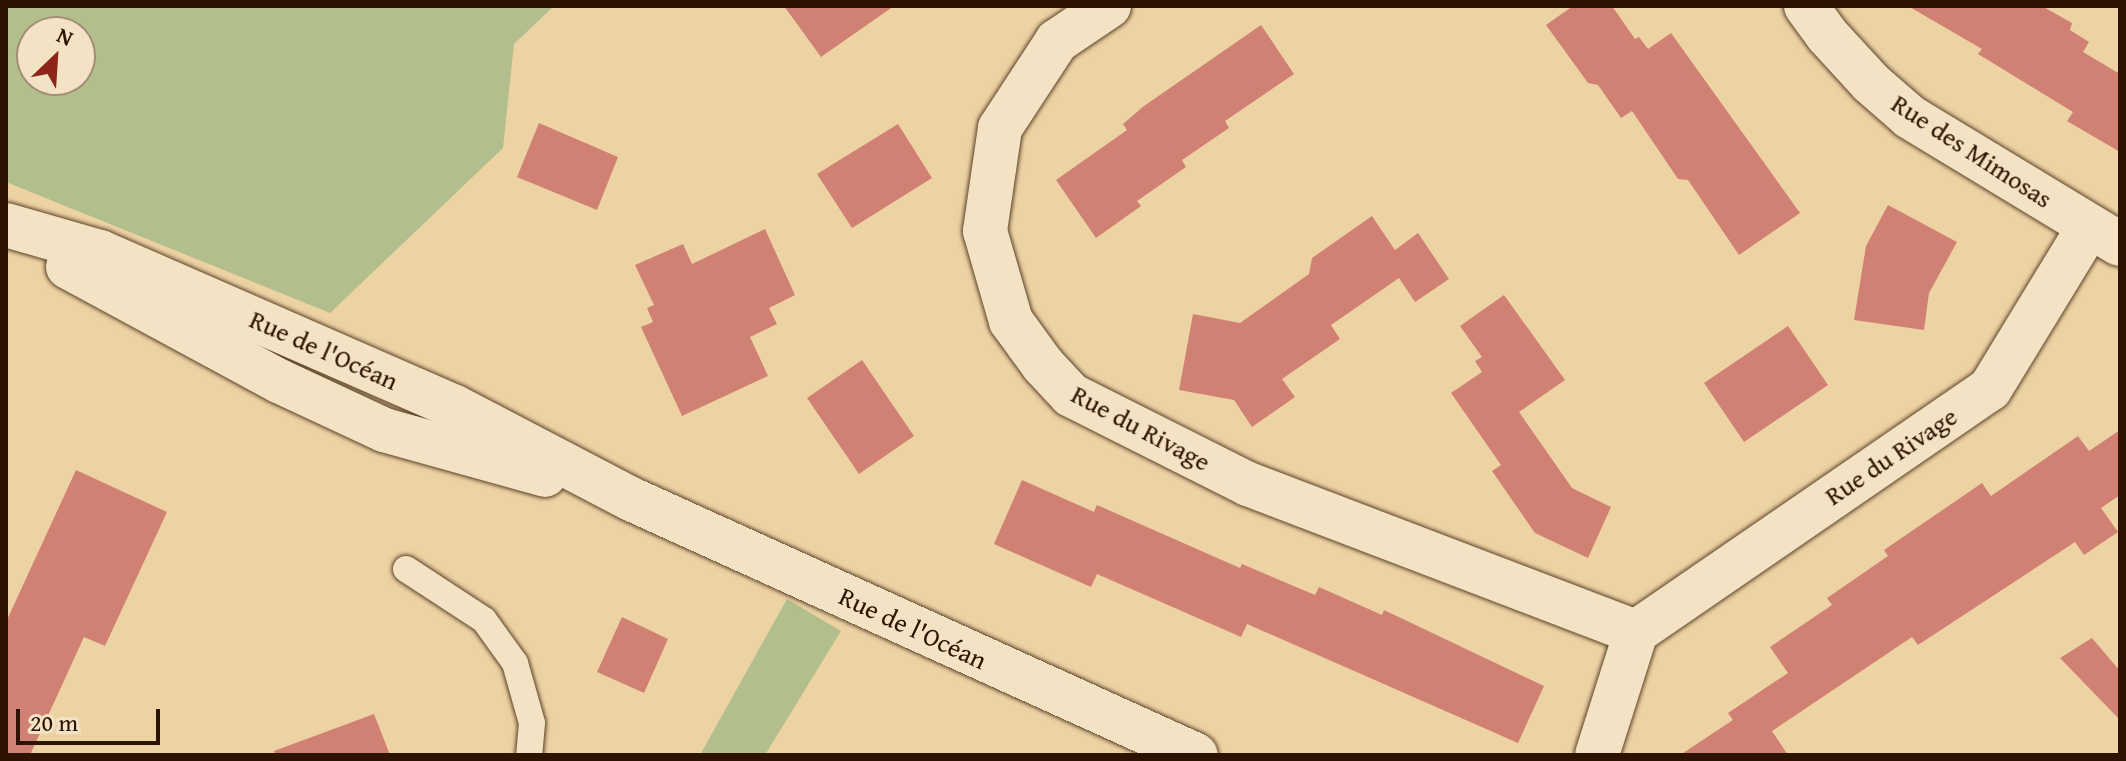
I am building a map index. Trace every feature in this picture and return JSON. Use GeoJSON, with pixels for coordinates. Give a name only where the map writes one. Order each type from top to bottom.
{"type":"FeatureCollection","features":[{"type":"Feature","properties":{"kind":"street","name":"Rue du Rivage"},"geometry":{"type":"LineString","coordinates":[[1109,6],[1057,41],[1000,128],[985,231],[1011,321],[1043,365],[1071,395],[1248,484],[1636,632],[1990,389],[2105,235]]}},
{"type":"Feature","properties":{"kind":"street","name":"Rue des Mimosas"},"geometry":{"type":"LineString","coordinates":[[1806,6],[1827,35],[1862,73],[1910,117],[2105,235]]}},
{"type":"Feature","properties":{"kind":"street","name":"Rue de l'Océan"},"geometry":{"type":"LineString","coordinates":[[6,225],[100,252],[455,407],[631,499],[1196,755]]}},
{"type":"Feature","properties":{"kind":"street","name":"Rue de l'Océan"},"geometry":{"type":"LineString","coordinates":[[6,233],[279,381],[384,430],[631,499]]}},
{"type":"Feature","properties":{"kind":"street"},"geometry":{"type":"LineString","coordinates":[[1597,755],[1636,632]]}},
{"type":"Feature","properties":{"kind":"lane"},"geometry":{"type":"LineString","coordinates":[[406,569],[484,620],[508,652],[525,690],[532,723],[529,755]]}},
{"type":"Feature","properties":{"kind":"green space"},"geometry":{"type":"Polygon","coordinates":[[[6,6],[554,6],[514,44],[503,148],[330,313],[6,182],[6,6]]]}},
{"type":"Feature","properties":{"kind":"green space"},"geometry":{"type":"Polygon","coordinates":[[[787,599],[841,631],[765,755],[700,755],[787,599]]]}},
{"type":"Feature","properties":{"kind":"building"},"geometry":{"type":"Polygon","coordinates":[[[784,6],[894,6],[821,57],[784,6]]]}},
{"type":"Feature","properties":{"kind":"building"},"geometry":{"type":"Polygon","coordinates":[[[1573,6],[1612,6],[1635,39],[1639,37],[1648,49],[1671,33],[1800,213],[1739,255],[1688,180],[1678,179],[1632,111],[1621,118],[1598,85],[1588,83],[1546,25],[1573,6]]]}},
{"type":"Feature","properties":{"kind":"building"},"geometry":{"type":"Polygon","coordinates":[[[1908,6],[2042,6],[2072,23],[2070,30],[2089,42],[2083,52],[2120,74],[2120,152],[2067,121],[2073,112],[1978,54],[1982,49],[1908,6]]]}},
{"type":"Feature","properties":{"kind":"building"},"geometry":{"type":"Polygon","coordinates":[[[1261,25],[1294,74],[1225,121],[1229,128],[1182,160],[1186,167],[1137,201],[1141,206],[1096,238],[1056,180],[1127,130],[1123,124],[1144,106],[1261,25]]]}},
{"type":"Feature","properties":{"kind":"building"},"geometry":{"type":"Polygon","coordinates":[[[539,123],[618,157],[597,210],[517,177],[539,123]]]}},
{"type":"Feature","properties":{"kind":"building"},"geometry":{"type":"Polygon","coordinates":[[[898,124],[932,178],[852,228],[817,174],[898,124]]]}},
{"type":"Feature","properties":{"kind":"building"},"geometry":{"type":"Polygon","coordinates":[[[1888,205],[1957,242],[1929,293],[1924,330],[1854,320],[1866,246],[1888,205]]]}},
{"type":"Feature","properties":{"kind":"building"},"geometry":{"type":"Polygon","coordinates":[[[1372,216],[1395,250],[1418,233],[1449,279],[1415,302],[1399,278],[1331,325],[1340,339],[1282,379],[1295,397],[1252,427],[1234,400],[1179,390],[1193,314],[1240,323],[1309,274],[1312,258],[1372,216]]]}},
{"type":"Feature","properties":{"kind":"building"},"geometry":{"type":"Polygon","coordinates":[[[765,229],[795,295],[769,308],[777,324],[750,337],[768,376],[682,416],[641,327],[653,322],[647,308],[654,305],[635,265],[683,244],[692,264],[765,229]]]}},
{"type":"Feature","properties":{"kind":"building"},"geometry":{"type":"Polygon","coordinates":[[[1504,295],[1565,380],[1519,412],[1572,488],[1611,507],[1588,558],[1535,533],[1492,471],[1501,465],[1451,393],[1482,372],[1475,361],[1482,357],[1460,326],[1504,295]]]}},
{"type":"Feature","properties":{"kind":"building"},"geometry":{"type":"Polygon","coordinates":[[[1788,326],[1828,385],[1744,442],[1704,383],[1788,326]]]}},
{"type":"Feature","properties":{"kind":"building"},"geometry":{"type":"Polygon","coordinates":[[[862,360],[914,436],[859,474],[807,398],[862,360]]]}},
{"type":"Feature","properties":{"kind":"building"},"geometry":{"type":"Polygon","coordinates":[[[2120,430],[2120,495],[2101,508],[2118,532],[2084,555],[2075,542],[1918,645],[1912,637],[1772,731],[1788,755],[1680,755],[1733,720],[1728,713],[1788,673],[1770,647],[1832,605],[1827,598],[1888,556],[1884,550],[1982,483],[1991,496],[2078,436],[2089,451],[2120,430]]]}},
{"type":"Feature","properties":{"kind":"building"},"geometry":{"type":"Polygon","coordinates":[[[76,470],[167,512],[105,646],[84,637],[30,755],[6,755],[6,622],[76,470]]]}},
{"type":"Feature","properties":{"kind":"building"},"geometry":{"type":"Polygon","coordinates":[[[1022,480],[1094,512],[1097,505],[1240,568],[1242,564],[1315,595],[1319,587],[1382,615],[1384,610],[1544,686],[1518,743],[1247,624],[1241,637],[1097,574],[1091,587],[994,544],[1022,480]]]}},
{"type":"Feature","properties":{"kind":"building"},"geometry":{"type":"Polygon","coordinates":[[[622,617],[668,639],[644,693],[597,672],[622,617]]]}},
{"type":"Feature","properties":{"kind":"building"},"geometry":{"type":"Polygon","coordinates":[[[2092,638],[2120,671],[2120,720],[2060,658],[2092,638]]]}},
{"type":"Feature","properties":{"kind":"building"},"geometry":{"type":"Polygon","coordinates":[[[374,714],[390,755],[275,755],[274,751],[374,714]]]}}]}
